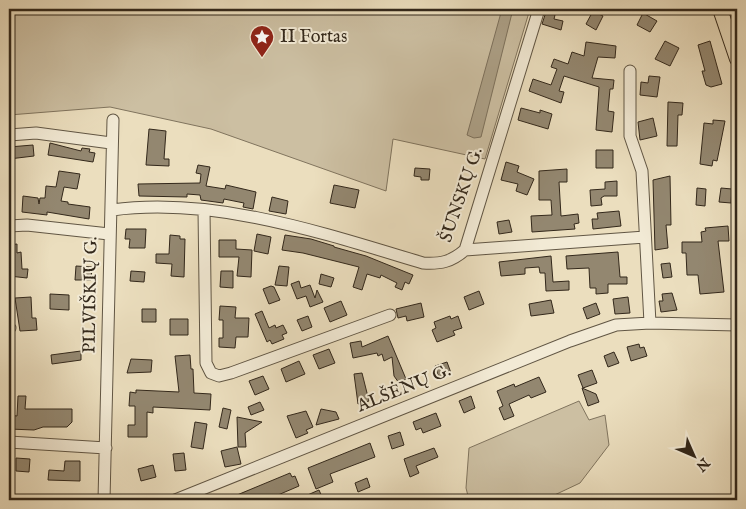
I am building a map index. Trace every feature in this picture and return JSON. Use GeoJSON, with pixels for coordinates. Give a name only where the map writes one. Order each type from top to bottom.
{"type":"FeatureCollection","features":[{"type":"Feature","properties":{"kind":"main road"},"geometry":{"type":"LineString","coordinates":[[720,9],[737,59]]}},
{"type":"Feature","properties":{"kind":"main road"},"geometry":{"type":"LineString","coordinates":[[726,30],[737,46]]}},
{"type":"Feature","properties":{"kind":"street","name":"ŠUNSKŲ G."},"geometry":{"type":"LineString","coordinates":[[112,210],[135,207],[204,210],[303,228],[423,263],[442,264],[465,250],[539,9]]}},
{"type":"Feature","properties":{"kind":"street"},"geometry":{"type":"LineString","coordinates":[[630,71],[630,136],[642,171],[650,323]]}},
{"type":"Feature","properties":{"kind":"street","name":"PILVIŠKIŲ G."},"geometry":{"type":"LineString","coordinates":[[104,500],[113,120]]}},
{"type":"Feature","properties":{"kind":"street"},"geometry":{"type":"LineString","coordinates":[[9,135],[36,133],[111,143]]}},
{"type":"Feature","properties":{"kind":"street"},"geometry":{"type":"LineString","coordinates":[[204,210],[206,363],[211,373],[219,376],[231,373],[390,314]]}},
{"type":"Feature","properties":{"kind":"street"},"geometry":{"type":"LineString","coordinates":[[9,226],[27,225],[109,234]]}},
{"type":"Feature","properties":{"kind":"street"},"geometry":{"type":"LineString","coordinates":[[465,250],[645,237]]}},
{"type":"Feature","properties":{"kind":"street","name":"ALŠĖNŲ G."},"geometry":{"type":"LineString","coordinates":[[175,500],[570,340],[616,325],[650,323],[736,325]]}},
{"type":"Feature","properties":{"kind":"street"},"geometry":{"type":"LineString","coordinates":[[736,325],[737,337]]}},
{"type":"Feature","properties":{"kind":"street"},"geometry":{"type":"LineString","coordinates":[[9,442],[106,448]]}},
{"type":"Feature","properties":{"kind":"shaded area","name":"II Fortas"},"geometry":{"type":"Polygon","coordinates":[[[9,9],[530,9],[485,159],[393,139],[386,191],[211,129],[110,107],[9,115],[9,9]]]}},
{"type":"Feature","properties":{"kind":"shaded area"},"geometry":{"type":"Polygon","coordinates":[[[502,9],[513,9],[481,137],[474,138],[467,135],[502,9]]]}},
{"type":"Feature","properties":{"kind":"shaded area"},"geometry":{"type":"Polygon","coordinates":[[[579,401],[589,420],[605,415],[609,445],[580,483],[544,500],[469,500],[466,488],[469,448],[579,401]]]}},
{"type":"Feature","properties":{"kind":"building"},"geometry":{"type":"Polygon","coordinates":[[[593,11],[603,16],[596,30],[586,24],[593,11]]]}},
{"type":"Feature","properties":{"kind":"building"},"geometry":{"type":"Polygon","coordinates":[[[546,12],[555,15],[554,19],[563,21],[561,30],[542,24],[546,12]]]}},
{"type":"Feature","properties":{"kind":"building"},"geometry":{"type":"Polygon","coordinates":[[[643,13],[657,21],[650,32],[637,25],[643,13]]]}},
{"type":"Feature","properties":{"kind":"building"},"geometry":{"type":"Polygon","coordinates":[[[665,41],[679,48],[670,66],[655,59],[665,41]]]}},
{"type":"Feature","properties":{"kind":"building"},"geometry":{"type":"Polygon","coordinates":[[[710,41],[722,84],[711,87],[706,85],[702,71],[705,71],[698,45],[710,41]]]}},
{"type":"Feature","properties":{"kind":"building"},"geometry":{"type":"Polygon","coordinates":[[[586,42],[616,46],[615,58],[598,57],[592,78],[614,80],[613,89],[610,89],[608,111],[614,112],[612,132],[596,130],[599,87],[564,76],[559,91],[564,92],[561,103],[529,91],[533,79],[551,85],[557,69],[551,67],[554,59],[568,64],[572,52],[584,56],[586,42]]]}},
{"type":"Feature","properties":{"kind":"building"},"geometry":{"type":"Polygon","coordinates":[[[649,76],[660,77],[657,97],[640,95],[641,82],[648,83],[649,76]]]}},
{"type":"Feature","properties":{"kind":"building"},"geometry":{"type":"Polygon","coordinates":[[[668,102],[683,103],[682,115],[678,115],[677,146],[667,146],[668,102]]]}},
{"type":"Feature","properties":{"kind":"building"},"geometry":{"type":"Polygon","coordinates":[[[521,108],[540,113],[540,110],[552,114],[548,129],[518,120],[521,108]]]}},
{"type":"Feature","properties":{"kind":"building"},"geometry":{"type":"Polygon","coordinates":[[[653,118],[657,136],[640,140],[638,122],[653,118]]]}},
{"type":"Feature","properties":{"kind":"building"},"geometry":{"type":"Polygon","coordinates":[[[713,120],[725,121],[717,161],[713,160],[712,166],[700,164],[704,123],[713,124],[713,120]]]}},
{"type":"Feature","properties":{"kind":"building"},"geometry":{"type":"Polygon","coordinates":[[[149,129],[166,131],[164,159],[169,159],[169,166],[146,165],[149,129]]]}},
{"type":"Feature","properties":{"kind":"building"},"geometry":{"type":"Polygon","coordinates":[[[50,143],[81,151],[82,148],[90,149],[89,152],[95,153],[93,162],[48,155],[50,143]]]}},
{"type":"Feature","properties":{"kind":"building"},"geometry":{"type":"Polygon","coordinates":[[[33,145],[34,156],[9,159],[9,147],[33,145]]]}},
{"type":"Feature","properties":{"kind":"building"},"geometry":{"type":"Polygon","coordinates":[[[596,150],[613,150],[613,168],[596,168],[596,150]]]}},
{"type":"Feature","properties":{"kind":"building"},"geometry":{"type":"Polygon","coordinates":[[[506,162],[519,166],[517,172],[534,179],[527,195],[516,191],[518,184],[501,180],[506,162]]]}},
{"type":"Feature","properties":{"kind":"building"},"geometry":{"type":"Polygon","coordinates":[[[198,165],[210,167],[206,186],[225,189],[226,185],[256,192],[253,209],[243,207],[244,203],[224,199],[223,203],[201,200],[200,195],[187,194],[187,197],[139,196],[138,184],[200,183],[201,174],[196,173],[198,165]]]}},
{"type":"Feature","properties":{"kind":"building"},"geometry":{"type":"Polygon","coordinates":[[[415,168],[430,169],[429,180],[421,180],[421,177],[414,176],[415,168]]]}},
{"type":"Feature","properties":{"kind":"building"},"geometry":{"type":"Polygon","coordinates":[[[567,169],[567,182],[559,182],[561,216],[578,214],[579,223],[574,224],[575,229],[532,232],[531,216],[552,215],[551,200],[539,200],[539,171],[567,169]]]}},
{"type":"Feature","properties":{"kind":"building"},"geometry":{"type":"Polygon","coordinates":[[[59,171],[80,174],[77,189],[64,187],[61,201],[68,202],[68,204],[90,207],[89,219],[47,212],[47,215],[22,212],[23,196],[38,198],[39,204],[40,198],[45,198],[46,186],[56,187],[59,171]]]}},
{"type":"Feature","properties":{"kind":"building"},"geometry":{"type":"Polygon","coordinates":[[[670,176],[671,225],[666,225],[668,248],[655,250],[653,180],[670,176]]]}},
{"type":"Feature","properties":{"kind":"building"},"geometry":{"type":"Polygon","coordinates":[[[617,181],[617,196],[604,196],[601,198],[602,205],[591,206],[590,190],[605,189],[605,182],[617,181]]]}},
{"type":"Feature","properties":{"kind":"building"},"geometry":{"type":"Polygon","coordinates":[[[334,185],[359,190],[355,208],[330,203],[334,185]]]}},
{"type":"Feature","properties":{"kind":"building"},"geometry":{"type":"Polygon","coordinates":[[[697,188],[706,189],[705,206],[696,205],[697,188]]]}},
{"type":"Feature","properties":{"kind":"building"},"geometry":{"type":"Polygon","coordinates":[[[721,188],[732,189],[731,203],[719,202],[721,188]]]}},
{"type":"Feature","properties":{"kind":"building"},"geometry":{"type":"Polygon","coordinates":[[[272,197],[288,201],[286,214],[269,211],[272,197]]]}},
{"type":"Feature","properties":{"kind":"building"},"geometry":{"type":"Polygon","coordinates":[[[619,211],[621,226],[593,229],[592,219],[598,219],[597,213],[619,211]]]}},
{"type":"Feature","properties":{"kind":"building"},"geometry":{"type":"Polygon","coordinates":[[[509,220],[512,232],[499,234],[497,222],[509,220]]]}},
{"type":"Feature","properties":{"kind":"building"},"geometry":{"type":"Polygon","coordinates":[[[728,226],[729,241],[718,241],[724,292],[700,294],[698,275],[687,275],[686,253],[682,253],[682,242],[702,242],[701,232],[706,231],[705,228],[728,226]]]}},
{"type":"Feature","properties":{"kind":"building"},"geometry":{"type":"Polygon","coordinates":[[[126,229],[146,229],[145,248],[129,248],[130,239],[125,239],[126,229]]]}},
{"type":"Feature","properties":{"kind":"building"},"geometry":{"type":"Polygon","coordinates":[[[257,234],[271,237],[268,254],[254,251],[257,234]]]}},
{"type":"Feature","properties":{"kind":"building"},"geometry":{"type":"Polygon","coordinates":[[[170,235],[180,236],[180,239],[185,239],[184,277],[171,276],[172,264],[156,263],[156,254],[169,254],[170,235]]]}},
{"type":"Feature","properties":{"kind":"building"},"geometry":{"type":"Polygon","coordinates":[[[285,235],[311,239],[366,256],[413,275],[409,284],[405,282],[402,290],[395,287],[397,283],[381,275],[380,278],[367,274],[362,290],[353,287],[359,267],[303,253],[282,250],[285,235]]]}},
{"type":"Feature","properties":{"kind":"building"},"geometry":{"type":"Polygon","coordinates":[[[219,240],[236,240],[236,249],[252,250],[251,277],[237,276],[239,257],[219,257],[219,240]]]}},
{"type":"Feature","properties":{"kind":"building"},"geometry":{"type":"Polygon","coordinates":[[[17,244],[17,253],[21,252],[22,269],[28,269],[27,278],[9,276],[9,245],[17,244]]]}},
{"type":"Feature","properties":{"kind":"building"},"geometry":{"type":"Polygon","coordinates":[[[618,252],[620,277],[627,277],[627,284],[608,284],[608,293],[596,294],[596,288],[590,288],[589,268],[567,269],[566,256],[618,252]]]}},
{"type":"Feature","properties":{"kind":"building"},"geometry":{"type":"Polygon","coordinates":[[[551,256],[553,282],[569,281],[569,290],[546,291],[545,273],[540,273],[539,267],[525,268],[525,274],[501,276],[499,262],[551,256]]]}},
{"type":"Feature","properties":{"kind":"building"},"geometry":{"type":"Polygon","coordinates":[[[670,263],[672,277],[663,278],[661,264],[670,263]]]}},
{"type":"Feature","properties":{"kind":"building"},"geometry":{"type":"Polygon","coordinates":[[[76,266],[92,267],[91,280],[75,280],[76,266]]]}},
{"type":"Feature","properties":{"kind":"building"},"geometry":{"type":"Polygon","coordinates":[[[279,266],[289,267],[287,286],[275,285],[279,266]]]}},
{"type":"Feature","properties":{"kind":"building"},"geometry":{"type":"Polygon","coordinates":[[[131,271],[145,272],[144,282],[130,281],[131,271]]]}},
{"type":"Feature","properties":{"kind":"building"},"geometry":{"type":"Polygon","coordinates":[[[221,271],[233,271],[233,288],[220,287],[221,271]]]}},
{"type":"Feature","properties":{"kind":"building"},"geometry":{"type":"Polygon","coordinates":[[[321,274],[334,278],[331,287],[319,284],[321,274]]]}},
{"type":"Feature","properties":{"kind":"building"},"geometry":{"type":"Polygon","coordinates":[[[299,281],[301,288],[310,285],[315,298],[317,290],[323,302],[310,307],[306,296],[297,299],[291,284],[299,281]]]}},
{"type":"Feature","properties":{"kind":"building"},"geometry":{"type":"Polygon","coordinates":[[[271,286],[274,287],[280,300],[269,304],[263,289],[271,286]]]}},
{"type":"Feature","properties":{"kind":"building"},"geometry":{"type":"Polygon","coordinates":[[[479,291],[484,304],[469,310],[464,297],[479,291]]]}},
{"type":"Feature","properties":{"kind":"building"},"geometry":{"type":"Polygon","coordinates":[[[672,293],[677,310],[661,312],[659,301],[663,301],[662,294],[672,293]]]}},
{"type":"Feature","properties":{"kind":"building"},"geometry":{"type":"Polygon","coordinates":[[[50,294],[69,295],[69,310],[50,309],[50,294]]]}},
{"type":"Feature","properties":{"kind":"building"},"geometry":{"type":"Polygon","coordinates":[[[31,297],[32,318],[36,318],[37,330],[20,331],[15,298],[31,297]]]}},
{"type":"Feature","properties":{"kind":"building"},"geometry":{"type":"Polygon","coordinates":[[[628,297],[630,313],[615,314],[613,299],[628,297]]]}},
{"type":"Feature","properties":{"kind":"building"},"geometry":{"type":"Polygon","coordinates":[[[551,300],[554,313],[531,316],[529,304],[551,300]]]}},
{"type":"Feature","properties":{"kind":"building"},"geometry":{"type":"Polygon","coordinates":[[[341,301],[347,315],[330,322],[324,308],[341,301]]]}},
{"type":"Feature","properties":{"kind":"building"},"geometry":{"type":"Polygon","coordinates":[[[421,303],[424,317],[407,321],[406,316],[398,318],[396,309],[421,303]]]}},
{"type":"Feature","properties":{"kind":"building"},"geometry":{"type":"Polygon","coordinates":[[[596,303],[600,314],[587,319],[583,308],[596,303]]]}},
{"type":"Feature","properties":{"kind":"building"},"geometry":{"type":"Polygon","coordinates":[[[220,306],[236,307],[235,318],[249,318],[248,337],[236,337],[235,348],[219,347],[219,338],[223,338],[223,320],[219,320],[220,306]]]}},
{"type":"Feature","properties":{"kind":"building"},"geometry":{"type":"Polygon","coordinates":[[[142,309],[156,309],[156,322],[142,322],[142,309]]]}},
{"type":"Feature","properties":{"kind":"building"},"geometry":{"type":"Polygon","coordinates":[[[262,311],[269,328],[275,325],[276,328],[283,325],[287,333],[282,335],[284,339],[272,344],[270,340],[267,342],[255,314],[262,311]]]}},
{"type":"Feature","properties":{"kind":"building"},"geometry":{"type":"Polygon","coordinates":[[[308,316],[312,327],[302,331],[297,320],[308,316]]]}},
{"type":"Feature","properties":{"kind":"building"},"geometry":{"type":"Polygon","coordinates":[[[450,316],[451,319],[458,316],[462,328],[453,331],[455,335],[437,342],[432,330],[436,328],[434,322],[450,316]]]}},
{"type":"Feature","properties":{"kind":"building"},"geometry":{"type":"Polygon","coordinates":[[[170,319],[188,319],[188,335],[170,335],[170,319]]]}},
{"type":"Feature","properties":{"kind":"building"},"geometry":{"type":"Polygon","coordinates":[[[388,336],[406,379],[399,383],[394,376],[392,357],[384,361],[382,354],[378,356],[377,353],[353,358],[350,343],[361,341],[362,347],[388,336]]]}},
{"type":"Feature","properties":{"kind":"building"},"geometry":{"type":"Polygon","coordinates":[[[639,344],[640,348],[644,347],[647,356],[631,361],[627,347],[639,344]]]}},
{"type":"Feature","properties":{"kind":"building"},"geometry":{"type":"Polygon","coordinates":[[[329,349],[335,363],[319,369],[313,355],[329,349]]]}},
{"type":"Feature","properties":{"kind":"building"},"geometry":{"type":"Polygon","coordinates":[[[81,351],[81,360],[52,364],[51,355],[81,351]]]}},
{"type":"Feature","properties":{"kind":"building"},"geometry":{"type":"Polygon","coordinates":[[[614,352],[619,363],[608,367],[604,356],[614,352]]]}},
{"type":"Feature","properties":{"kind":"building"},"geometry":{"type":"Polygon","coordinates":[[[190,355],[191,369],[193,369],[194,393],[211,394],[210,410],[153,407],[153,413],[147,412],[147,437],[128,437],[128,425],[135,425],[135,406],[129,406],[130,392],[136,393],[136,390],[179,392],[175,356],[190,355]]]}},
{"type":"Feature","properties":{"kind":"building"},"geometry":{"type":"Polygon","coordinates":[[[131,359],[152,360],[151,372],[127,373],[131,359]]]}},
{"type":"Feature","properties":{"kind":"building"},"geometry":{"type":"Polygon","coordinates":[[[299,361],[305,374],[286,382],[281,369],[299,361]]]}},
{"type":"Feature","properties":{"kind":"building"},"geometry":{"type":"Polygon","coordinates":[[[447,362],[451,373],[439,378],[435,366],[447,362]]]}},
{"type":"Feature","properties":{"kind":"building"},"geometry":{"type":"Polygon","coordinates":[[[592,370],[597,383],[583,388],[578,375],[592,370]]]}},
{"type":"Feature","properties":{"kind":"building"},"geometry":{"type":"Polygon","coordinates":[[[362,373],[369,401],[358,404],[354,374],[362,373]]]}},
{"type":"Feature","properties":{"kind":"building"},"geometry":{"type":"Polygon","coordinates":[[[263,376],[269,389],[255,395],[249,381],[263,376]]]}},
{"type":"Feature","properties":{"kind":"building"},"geometry":{"type":"Polygon","coordinates":[[[539,377],[546,392],[531,398],[529,395],[509,404],[514,416],[504,420],[499,408],[503,406],[497,391],[514,384],[515,387],[539,377]]]}},
{"type":"Feature","properties":{"kind":"building"},"geometry":{"type":"Polygon","coordinates":[[[582,388],[596,394],[599,402],[588,406],[582,388]]]}},
{"type":"Feature","properties":{"kind":"building"},"geometry":{"type":"Polygon","coordinates":[[[18,396],[26,396],[25,409],[72,409],[72,422],[67,427],[43,427],[34,430],[9,429],[9,415],[17,416],[18,396]]]}},
{"type":"Feature","properties":{"kind":"building"},"geometry":{"type":"Polygon","coordinates":[[[471,396],[475,408],[464,413],[459,401],[471,396]]]}},
{"type":"Feature","properties":{"kind":"building"},"geometry":{"type":"Polygon","coordinates":[[[260,402],[264,410],[251,415],[248,407],[260,402]]]}},
{"type":"Feature","properties":{"kind":"building"},"geometry":{"type":"Polygon","coordinates":[[[223,408],[231,410],[227,429],[219,427],[223,408]]]}},
{"type":"Feature","properties":{"kind":"building"},"geometry":{"type":"Polygon","coordinates":[[[321,409],[336,412],[339,419],[316,425],[321,409]]]}},
{"type":"Feature","properties":{"kind":"building"},"geometry":{"type":"Polygon","coordinates":[[[306,411],[313,427],[306,430],[308,433],[296,438],[287,416],[306,411]]]}},
{"type":"Feature","properties":{"kind":"building"},"geometry":{"type":"Polygon","coordinates":[[[436,413],[441,426],[423,433],[421,428],[416,430],[413,422],[436,413]]]}},
{"type":"Feature","properties":{"kind":"building"},"geometry":{"type":"Polygon","coordinates":[[[237,417],[262,422],[245,433],[246,447],[238,447],[237,417]]]}},
{"type":"Feature","properties":{"kind":"building"},"geometry":{"type":"Polygon","coordinates":[[[195,422],[207,424],[203,449],[191,447],[195,422]]]}},
{"type":"Feature","properties":{"kind":"building"},"geometry":{"type":"Polygon","coordinates":[[[400,432],[404,445],[392,449],[388,436],[400,432]]]}},
{"type":"Feature","properties":{"kind":"building"},"geometry":{"type":"Polygon","coordinates":[[[370,443],[375,457],[330,474],[333,482],[316,489],[308,468],[370,443]]]}},
{"type":"Feature","properties":{"kind":"building"},"geometry":{"type":"Polygon","coordinates":[[[237,447],[241,464],[225,467],[221,451],[237,447]]]}},
{"type":"Feature","properties":{"kind":"building"},"geometry":{"type":"Polygon","coordinates":[[[434,448],[438,457],[416,466],[419,473],[410,477],[404,459],[434,448]]]}},
{"type":"Feature","properties":{"kind":"building"},"geometry":{"type":"Polygon","coordinates":[[[184,453],[186,470],[175,471],[173,454],[184,453]]]}},
{"type":"Feature","properties":{"kind":"building"},"geometry":{"type":"Polygon","coordinates":[[[16,458],[30,459],[29,472],[16,471],[16,458]]]}},
{"type":"Feature","properties":{"kind":"building"},"geometry":{"type":"Polygon","coordinates":[[[65,461],[80,461],[80,481],[48,480],[49,470],[64,471],[65,461]]]}},
{"type":"Feature","properties":{"kind":"building"},"geometry":{"type":"Polygon","coordinates":[[[153,465],[156,477],[141,481],[138,469],[153,465]]]}},
{"type":"Feature","properties":{"kind":"building"},"geometry":{"type":"Polygon","coordinates":[[[290,473],[292,477],[295,476],[299,486],[278,495],[280,500],[225,500],[290,473]]]}},
{"type":"Feature","properties":{"kind":"building"},"geometry":{"type":"Polygon","coordinates":[[[367,478],[370,487],[358,492],[355,483],[367,478]]]}},
{"type":"Feature","properties":{"kind":"building"},"geometry":{"type":"Polygon","coordinates":[[[319,490],[323,499],[296,500],[319,490]]]}},
{"type":"Feature","properties":{"kind":"place","name":"II Fortas"},"geometry":{"type":"Point","coordinates":[262,58]}}]}
